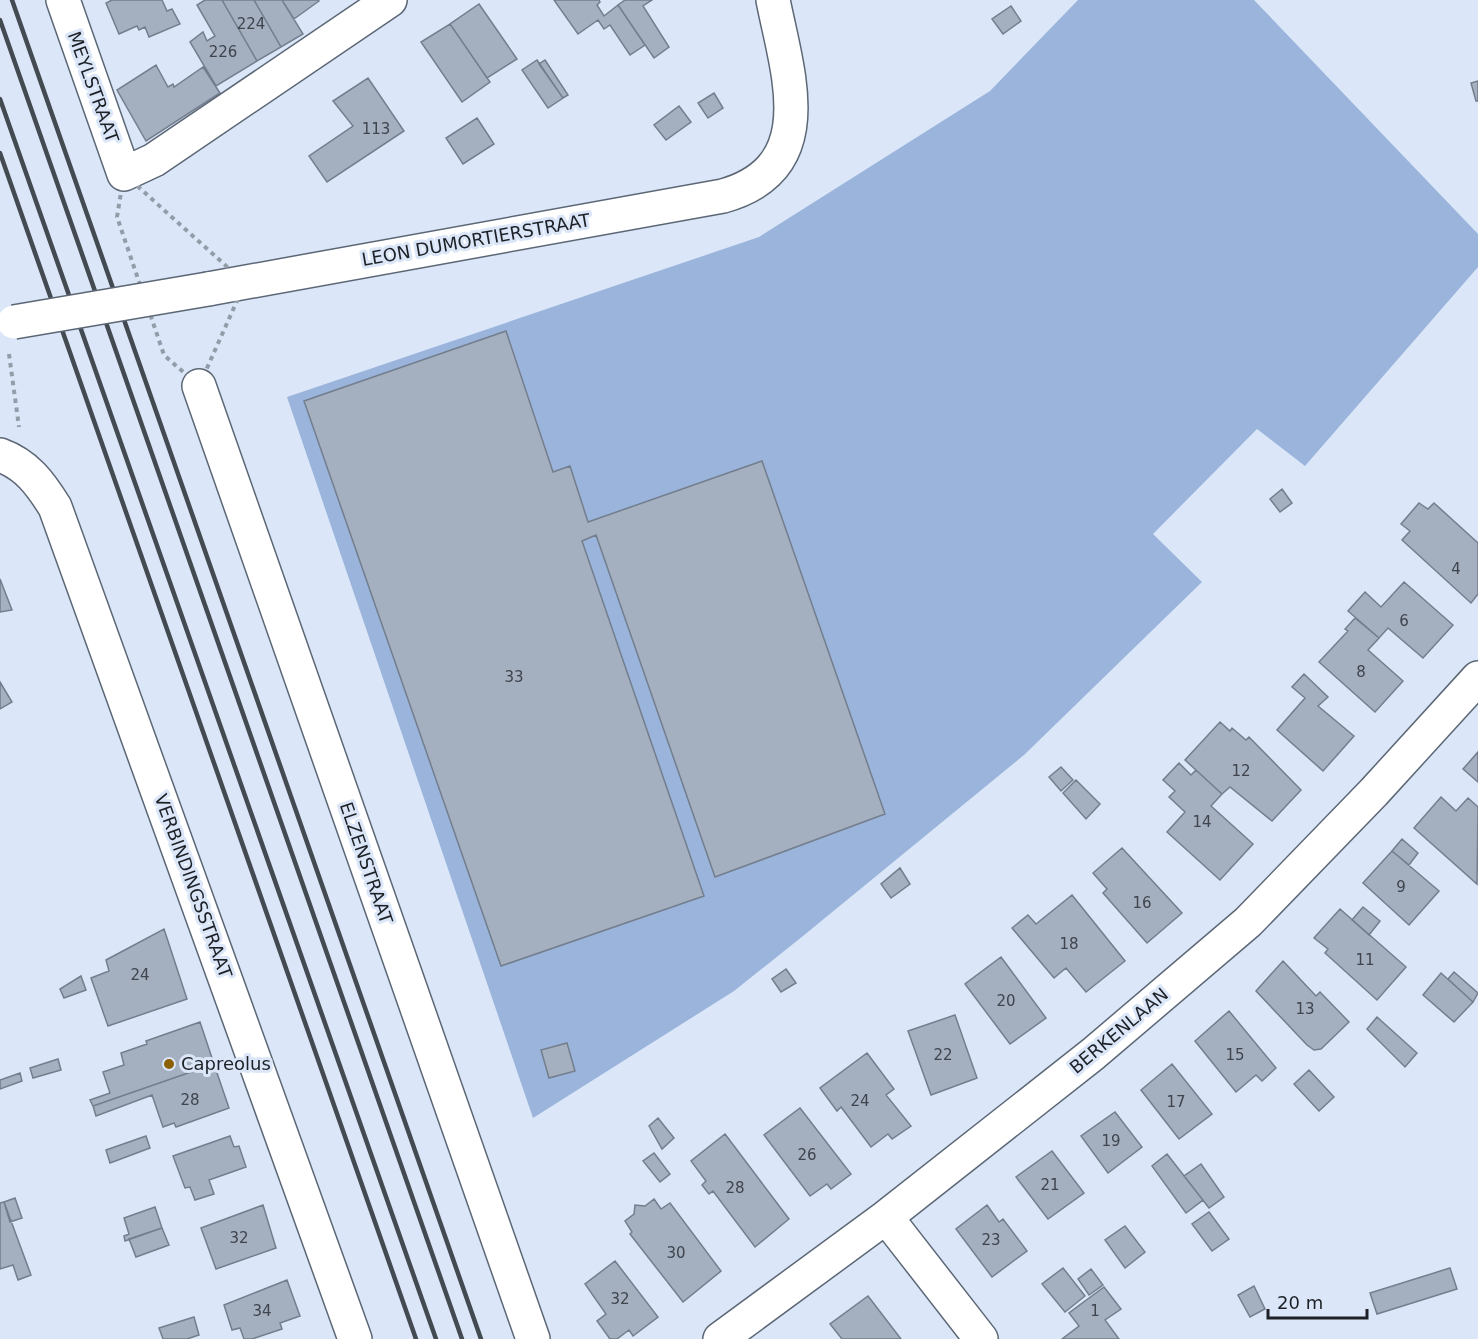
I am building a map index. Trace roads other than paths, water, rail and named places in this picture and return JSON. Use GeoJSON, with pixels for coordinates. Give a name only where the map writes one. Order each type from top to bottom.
{"type":"FeatureCollection","features":[{"type":"Feature","properties":{"kind":"street","name":"MEYLSTRAAT"},"geometry":{"type":"LineString","coordinates":[[63,0],[124,174],[154,160],[334,41],[390,0]]}},
{"type":"Feature","properties":{"kind":"street","name":"LEON DUMORTIERSTRAAT"},"geometry":{"type":"LineString","coordinates":[[6,323],[245,283],[711,198],[747,189],[768,174],[782,153],[792,126],[785,57],[773,0]]}},
{"type":"Feature","properties":{"kind":"street","name":"ELZENSTRAAT"},"geometry":{"type":"LineString","coordinates":[[205,374],[533,1339]]}},
{"type":"Feature","properties":{"kind":"street","name":"VERBINDINGSSTRAAT"},"geometry":{"type":"LineString","coordinates":[[10,443],[14,460],[36,477],[55,507],[355,1339]]}},
{"type":"Feature","properties":{"kind":"street","name":"BERKENLAAN"},"geometry":{"type":"LineString","coordinates":[[720,1339],[886,1217],[1093,1054],[1248,922],[1374,792],[1478,678]]}},
{"type":"Feature","properties":{"kind":"street"},"geometry":{"type":"LineString","coordinates":[[886,1217],[981,1339]]}},
{"type":"Feature","properties":{"kind":"railway"},"geometry":{"type":"LineString","coordinates":[[12,0],[481,1339]]}},
{"type":"Feature","properties":{"kind":"railway"},"geometry":{"type":"LineString","coordinates":[[0,20],[462,1339]]}},
{"type":"Feature","properties":{"kind":"railway"},"geometry":{"type":"LineString","coordinates":[[0,99],[436,1339]]}},
{"type":"Feature","properties":{"kind":"railway"},"geometry":{"type":"LineString","coordinates":[[0,153],[416,1339]]}},
{"type":"Feature","properties":{"kind":"place","name":"Capreolus"},"geometry":{"type":"Point","coordinates":[169,1064]}}]}
